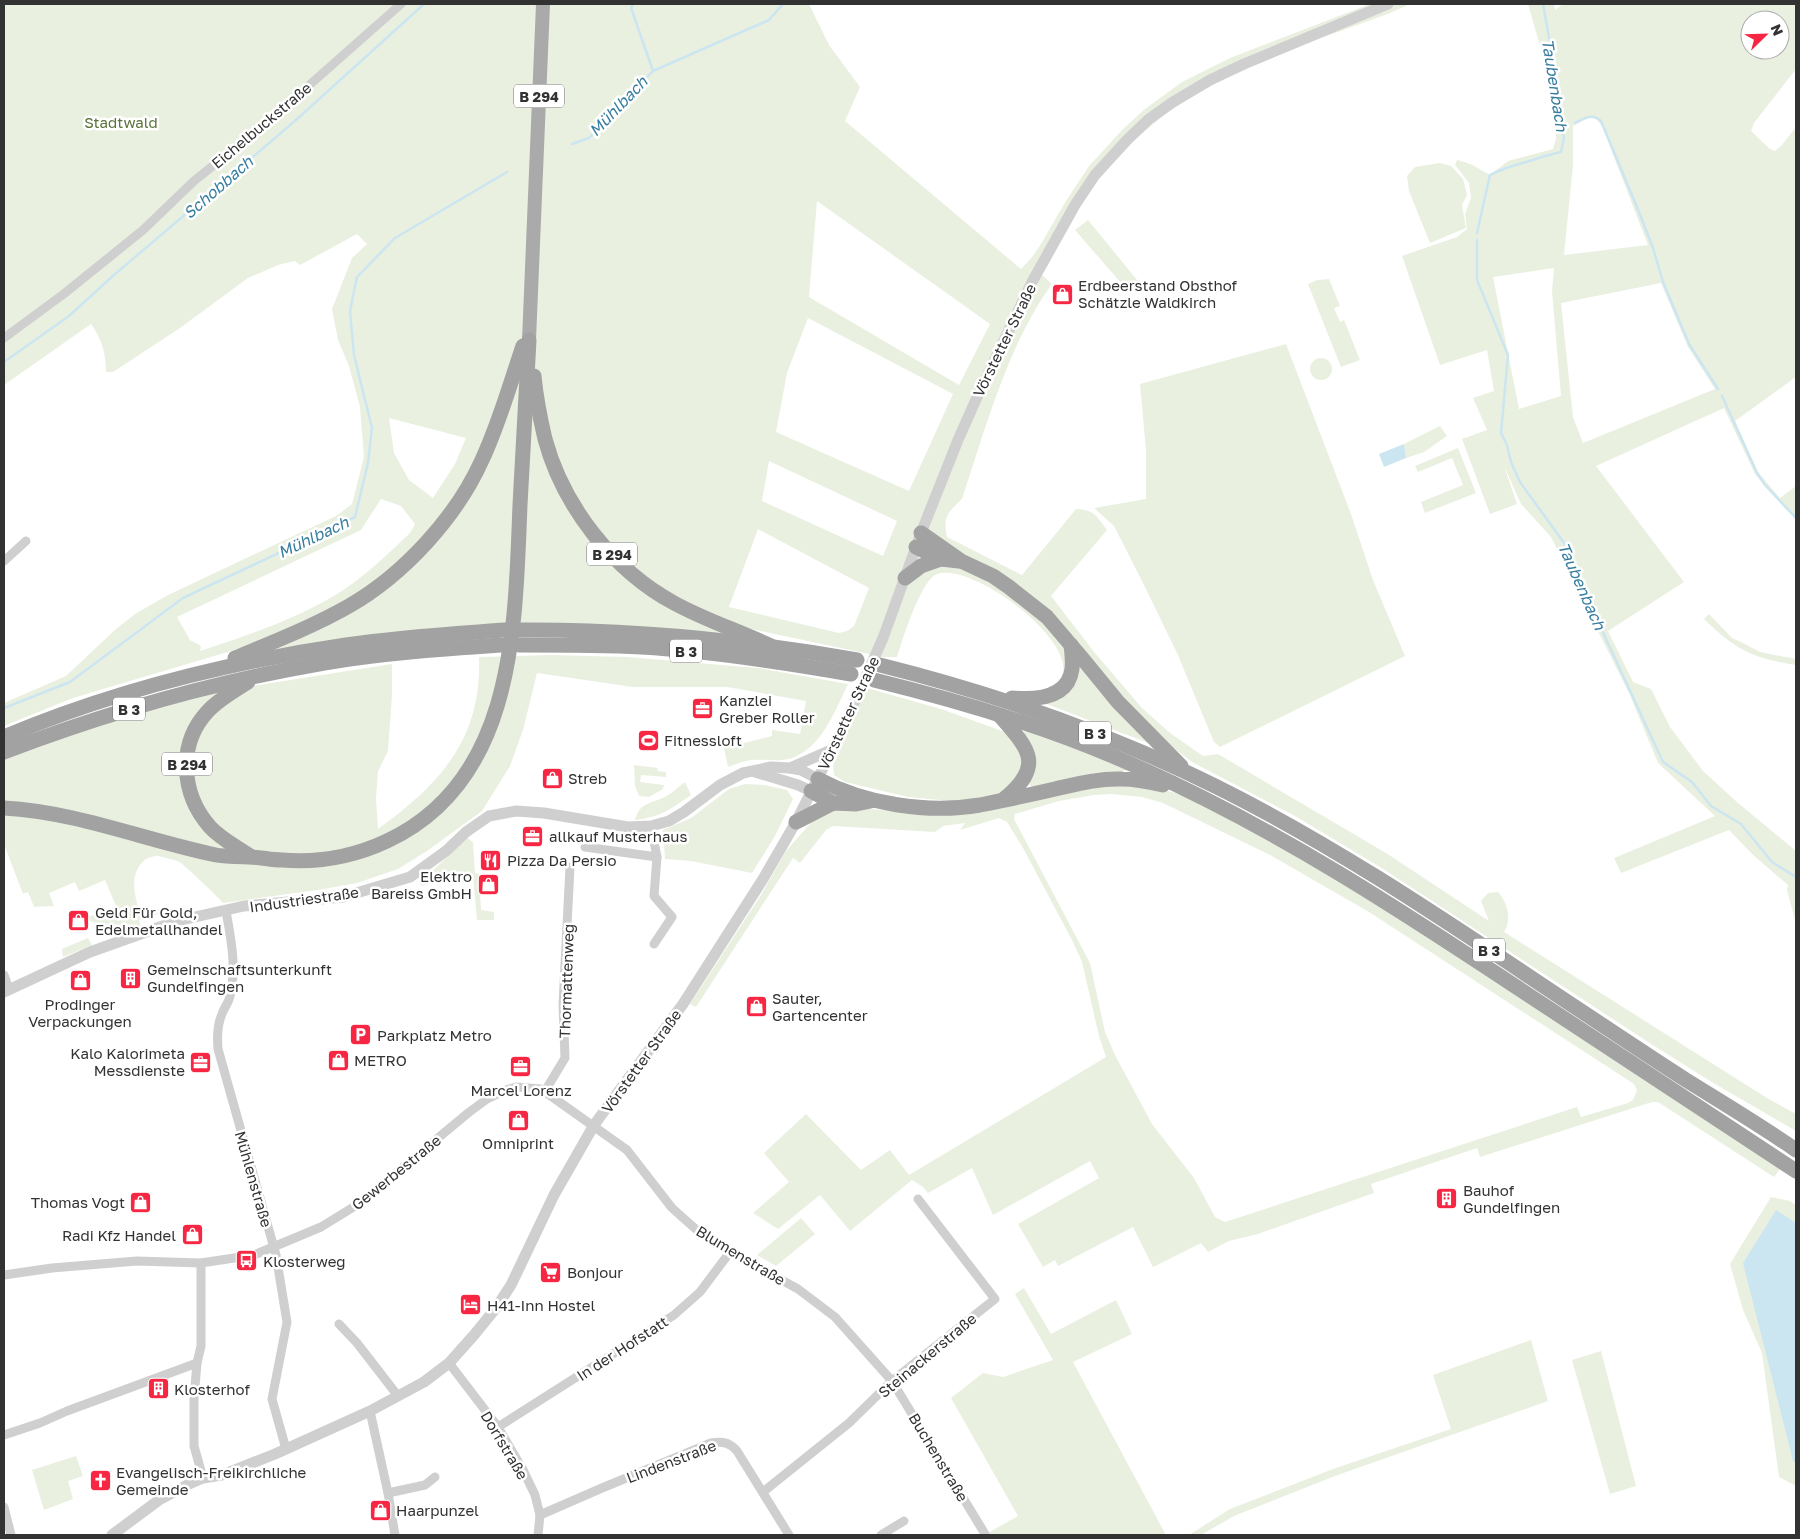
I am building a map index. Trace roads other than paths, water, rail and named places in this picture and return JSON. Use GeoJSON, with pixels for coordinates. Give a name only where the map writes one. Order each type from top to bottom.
{"type":"FeatureCollection","features":[{"type":"Feature","properties":{"kind":"highway"},"geometry":{"type":"LineString","coordinates":[[204,672],[350,606],[385,581],[418,552],[456,506],[482,462],[499,420],[528,334]]}},
{"type":"Feature","properties":{"kind":"highway","name":"B 294"},"geometry":{"type":"LineString","coordinates":[[258,676],[215,704],[206,713],[198,724],[192,738],[186,763],[191,795],[198,810],[211,828],[252,857],[303,861],[333,858],[364,850],[401,835],[437,808],[466,774],[481,749],[491,726],[502,688],[511,645],[516,591],[528,334]]}},
{"type":"Feature","properties":{"kind":"highway","name":"B 294"},"geometry":{"type":"LineString","coordinates":[[528,334],[539,412],[546,441],[555,468],[584,522],[628,571],[651,589],[698,614],[771,646]]}},
{"type":"Feature","properties":{"kind":"highway"},"geometry":{"type":"LineString","coordinates":[[919,540],[940,559]]}},
{"type":"Feature","properties":{"kind":"highway"},"geometry":{"type":"LineString","coordinates":[[919,540],[993,576],[1046,617],[1188,782]]}},
{"type":"Feature","properties":{"kind":"highway"},"geometry":{"type":"LineString","coordinates":[[905,578],[921,566],[940,559],[960,561]]}},
{"type":"Feature","properties":{"kind":"highway","name":"B 3"},"geometry":{"type":"LineString","coordinates":[[4,736],[68,712],[204,672],[301,652],[348,645],[505,630]]}},
{"type":"Feature","properties":{"kind":"highway","name":"B 3"},"geometry":{"type":"LineString","coordinates":[[638,632],[771,646],[854,667],[520,637],[638,632]]}},
{"type":"Feature","properties":{"kind":"highway"},"geometry":{"type":"LineString","coordinates":[[997,698],[1035,699],[1058,692],[1066,685],[1072,670],[1072,645]]}},
{"type":"Feature","properties":{"kind":"highway","name":"B 3"},"geometry":{"type":"LineString","coordinates":[[4,752],[92,720],[176,695],[258,676],[326,663],[390,655],[502,646]]}},
{"type":"Feature","properties":{"kind":"highway","name":"B 3"},"geometry":{"type":"LineString","coordinates":[[880,666],[945,682],[997,698],[1086,729],[1147,754],[1249,821],[1349,879],[1484,965],[1796,1171]]}},
{"type":"Feature","properties":{"kind":"highway","name":"B 3"},"geometry":{"type":"LineString","coordinates":[[874,680],[933,694],[986,710],[1136,766],[1188,782],[1278,819],[1427,910],[1796,1150]]}},
{"type":"Feature","properties":{"kind":"highway"},"geometry":{"type":"LineString","coordinates":[[1001,716],[1023,744],[1028,753],[1029,762],[1025,778],[1014,791],[1002,800]]}},
{"type":"Feature","properties":{"kind":"highway"},"geometry":{"type":"LineString","coordinates":[[815,785],[832,786],[887,803],[934,808],[964,807],[1091,781],[1120,779],[1188,782]]}},
{"type":"Feature","properties":{"kind":"highway"},"geometry":{"type":"LineString","coordinates":[[815,785],[833,803]]}},
{"type":"Feature","properties":{"kind":"highway"},"geometry":{"type":"LineString","coordinates":[[796,822],[833,803],[856,804],[875,800]]}},
{"type":"Feature","properties":{"kind":"highway"},"geometry":{"type":"LineString","coordinates":[[4,808],[32,810],[85,820],[218,855],[252,857]]}},
{"type":"Feature","properties":{"kind":"highway"},"geometry":{"type":"LineString","coordinates":[[1758,1124],[1796,1139]]}},
{"type":"Feature","properties":{"kind":"main road","name":"B 294"},"geometry":{"type":"LineString","coordinates":[[528,334],[543,4]]}},
{"type":"Feature","properties":{"kind":"street","name":"Eichelbuckstraße"},"geometry":{"type":"LineString","coordinates":[[4,338],[65,293],[143,230],[194,181],[271,119],[401,4]]}},
{"type":"Feature","properties":{"kind":"street","name":"Vörstetter Straße"},"geometry":{"type":"LineString","coordinates":[[112,1535],[159,1500],[203,1478],[222,1475],[286,1448],[370,1411],[424,1382],[449,1363],[480,1328],[508,1291],[554,1196],[594,1126],[683,1004],[796,822],[853,706],[883,638],[958,440],[1032,282],[1074,205],[1095,175],[1127,140],[1149,119],[1173,102],[1210,80],[1388,4]]}},
{"type":"Feature","properties":{"kind":"street"},"geometry":{"type":"LineString","coordinates":[[4,561],[26,541]]}},
{"type":"Feature","properties":{"kind":"street"},"geometry":{"type":"LineString","coordinates":[[790,768],[831,750]]}},
{"type":"Feature","properties":{"kind":"street","name":"Industriestraße"},"geometry":{"type":"LineString","coordinates":[[4,975],[7,990],[90,952],[177,921],[244,906],[342,897],[410,877],[489,816],[516,811],[628,827],[651,826],[669,821],[684,812],[720,784],[753,771],[771,768],[801,770],[815,785]]}},
{"type":"Feature","properties":{"kind":"street"},"geometry":{"type":"LineString","coordinates":[[753,771],[798,785],[815,785]]}},
{"type":"Feature","properties":{"kind":"street"},"geometry":{"type":"LineString","coordinates":[[651,826],[657,857],[654,896],[672,918],[654,944]]}},
{"type":"Feature","properties":{"kind":"street"},"geometry":{"type":"LineString","coordinates":[[585,847],[657,857]]}},
{"type":"Feature","properties":{"kind":"street","name":"Thormattenweg"},"geometry":{"type":"LineString","coordinates":[[545,1090],[565,1058],[563,1004],[570,867]]}},
{"type":"Feature","properties":{"kind":"street","name":"Mühlenstraße"},"geometry":{"type":"LineString","coordinates":[[226,911],[232,944],[233,977],[230,998],[220,1017],[216,1035],[218,1048],[274,1246],[287,1322],[272,1399],[286,1448]]}},
{"type":"Feature","properties":{"kind":"street","name":"Gewerbestraße"},"geometry":{"type":"LineString","coordinates":[[4,1275],[52,1268],[137,1261],[201,1263],[254,1254],[321,1227],[360,1203],[468,1113],[487,1099],[516,1087],[535,1087],[545,1090],[594,1126]]}},
{"type":"Feature","properties":{"kind":"street","name":"Blumenstraße"},"geometry":{"type":"LineString","coordinates":[[594,1126],[627,1150],[675,1211],[700,1232],[730,1252],[798,1289],[824,1307],[892,1381]]}},
{"type":"Feature","properties":{"kind":"street","name":"Steinackerstraße"},"geometry":{"type":"LineString","coordinates":[[763,1492],[849,1423],[892,1381],[995,1299],[918,1199]]}},
{"type":"Feature","properties":{"kind":"street","name":"In der Hofstatt"},"geometry":{"type":"LineString","coordinates":[[498,1427],[674,1315],[700,1292],[730,1252]]}},
{"type":"Feature","properties":{"kind":"street"},"geometry":{"type":"LineString","coordinates":[[201,1263],[201,1346],[197,1363],[194,1398],[194,1446],[203,1478]]}},
{"type":"Feature","properties":{"kind":"street"},"geometry":{"type":"LineString","coordinates":[[339,1324],[398,1396]]}},
{"type":"Feature","properties":{"kind":"street"},"geometry":{"type":"LineString","coordinates":[[4,1435],[197,1363]]}},
{"type":"Feature","properties":{"kind":"street","name":"Dorfstraße"},"geometry":{"type":"LineString","coordinates":[[449,1363],[498,1427],[523,1470],[540,1515],[538,1535]]}},
{"type":"Feature","properties":{"kind":"street","name":"Buchenstraße"},"geometry":{"type":"LineString","coordinates":[[892,1381],[985,1534]]}},
{"type":"Feature","properties":{"kind":"street"},"geometry":{"type":"LineString","coordinates":[[370,1411],[395,1535]]}},
{"type":"Feature","properties":{"kind":"street","name":"Lindenstraße"},"geometry":{"type":"LineString","coordinates":[[540,1515],[711,1443],[721,1442],[731,1444],[737,1450],[789,1535]]}},
{"type":"Feature","properties":{"kind":"street"},"geometry":{"type":"LineString","coordinates":[[388,1493],[425,1484],[435,1477]]}},
{"type":"Feature","properties":{"kind":"street"},"geometry":{"type":"LineString","coordinates":[[4,1507],[11,1535]]}},
{"type":"Feature","properties":{"kind":"street"},"geometry":{"type":"LineString","coordinates":[[882,1535],[904,1521]]}},
{"type":"Feature","properties":{"kind":"water"},"geometry":{"type":"Polygon","coordinates":[[[1404,444],[1406,458],[1384,467],[1379,454],[1404,444]]]}},
{"type":"Feature","properties":{"kind":"water"},"geometry":{"type":"Polygon","coordinates":[[[1776,1210],[1796,1223],[1796,1464],[1793,1461],[1743,1263],[1776,1210]]]}},
{"type":"Feature","properties":{"kind":"waterway","name":"Schobbach"},"geometry":{"type":"LineString","coordinates":[[4,362],[69,316],[114,275],[296,120],[424,4]]}},
{"type":"Feature","properties":{"kind":"waterway","name":"Mühlbach"},"geometry":{"type":"LineString","coordinates":[[572,144],[589,138],[653,71],[631,8],[633,4]]}},
{"type":"Feature","properties":{"kind":"waterway"},"geometry":{"type":"LineString","coordinates":[[653,71],[769,20],[783,4]]}},
{"type":"Feature","properties":{"kind":"waterway","name":"Taubenbach"},"geometry":{"type":"LineString","coordinates":[[1477,233],[1490,175],[1561,152],[1564,138],[1559,123],[1550,43],[1543,4]]}},
{"type":"Feature","properties":{"kind":"waterway"},"geometry":{"type":"LineString","coordinates":[[1575,123],[1591,117],[1601,121],[1639,212],[1653,248],[1663,282],[1689,344],[1718,389]]}},
{"type":"Feature","properties":{"kind":"waterway","name":"Taubenbach"},"geometry":{"type":"LineString","coordinates":[[1559,123],[1565,123]]}},
{"type":"Feature","properties":{"kind":"waterway","name":"Mühlbach"},"geometry":{"type":"LineString","coordinates":[[4,708],[70,682],[183,598],[355,517],[368,463],[372,428],[354,355],[350,311],[357,277],[395,238],[507,172]]}},
{"type":"Feature","properties":{"kind":"waterway","name":"Taubenbach"},"geometry":{"type":"LineString","coordinates":[[1477,240],[1477,280],[1508,355],[1501,433],[1520,482],[1567,547],[1576,566],[1581,585],[1663,762],[1692,782],[1711,806],[1741,824],[1772,862],[1796,877]]}},
{"type":"Feature","properties":{"kind":"waterway"},"geometry":{"type":"LineString","coordinates":[[1722,396],[1757,473],[1765,485],[1796,518]]}},
{"type":"Feature","properties":{"kind":"place","name":"Erdbeerstand Obsthof Schätzle Waldkirch"},"geometry":{"type":"Point","coordinates":[1062,294]}},
{"type":"Feature","properties":{"kind":"place","name":"Kanzlei Greber Roller"},"geometry":{"type":"Point","coordinates":[703,709]}},
{"type":"Feature","properties":{"kind":"place","name":"Fitnessloft"},"geometry":{"type":"Point","coordinates":[648,740]}},
{"type":"Feature","properties":{"kind":"place","name":"Streb"},"geometry":{"type":"Point","coordinates":[552,778]}},
{"type":"Feature","properties":{"kind":"place","name":"allkauf Musterhaus"},"geometry":{"type":"Point","coordinates":[533,836]}},
{"type":"Feature","properties":{"kind":"place","name":"Pizza Da Persio"},"geometry":{"type":"Point","coordinates":[491,860]}},
{"type":"Feature","properties":{"kind":"place","name":"Elektro Bareiss GmbH"},"geometry":{"type":"Point","coordinates":[488,885]}},
{"type":"Feature","properties":{"kind":"place","name":"Geld Für Gold, Edelmetallhandel"},"geometry":{"type":"Point","coordinates":[79,921]}},
{"type":"Feature","properties":{"kind":"place","name":"Gemeinschaftsunterkunft Gundelfingen"},"geometry":{"type":"Point","coordinates":[131,978]}},
{"type":"Feature","properties":{"kind":"place","name":"Prodinger Verpackungen"},"geometry":{"type":"Point","coordinates":[80,981]}},
{"type":"Feature","properties":{"kind":"place","name":"Sauter, Gartencenter"},"geometry":{"type":"Point","coordinates":[756,1007]}},
{"type":"Feature","properties":{"kind":"place","name":"Parkplatz Metro"},"geometry":{"type":"Point","coordinates":[361,1035]}},
{"type":"Feature","properties":{"kind":"place","name":"METRO"},"geometry":{"type":"Point","coordinates":[338,1060]}},
{"type":"Feature","properties":{"kind":"place","name":"Kalo Kalorimeta Messdienste"},"geometry":{"type":"Point","coordinates":[201,1062]}},
{"type":"Feature","properties":{"kind":"place","name":"Marcel Lorenz"},"geometry":{"type":"Point","coordinates":[521,1067]}},
{"type":"Feature","properties":{"kind":"place","name":"Omniprint"},"geometry":{"type":"Point","coordinates":[518,1120]}},
{"type":"Feature","properties":{"kind":"place","name":"Bauhof Gundelfingen"},"geometry":{"type":"Point","coordinates":[1447,1199]}},
{"type":"Feature","properties":{"kind":"place","name":"Thomas Vogt"},"geometry":{"type":"Point","coordinates":[141,1202]}},
{"type":"Feature","properties":{"kind":"place","name":"Radi Kfz Handel"},"geometry":{"type":"Point","coordinates":[192,1235]}},
{"type":"Feature","properties":{"kind":"place","name":"Klosterweg"},"geometry":{"type":"Point","coordinates":[247,1261]}},
{"type":"Feature","properties":{"kind":"place","name":"Bonjour"},"geometry":{"type":"Point","coordinates":[551,1272]}},
{"type":"Feature","properties":{"kind":"place","name":"H41-Inn Hostel"},"geometry":{"type":"Point","coordinates":[471,1305]}},
{"type":"Feature","properties":{"kind":"place","name":"Klosterhof"},"geometry":{"type":"Point","coordinates":[158,1389]}},
{"type":"Feature","properties":{"kind":"place","name":"Evangelisch-Freikirchliche Gemeinde"},"geometry":{"type":"Point","coordinates":[100,1481]}},
{"type":"Feature","properties":{"kind":"place","name":"Haarpunzel"},"geometry":{"type":"Point","coordinates":[380,1510]}},
{"type":"Feature","properties":{"kind":"park label","name":"Stadtwald"},"geometry":{"type":"Point","coordinates":[121,122]}}]}
